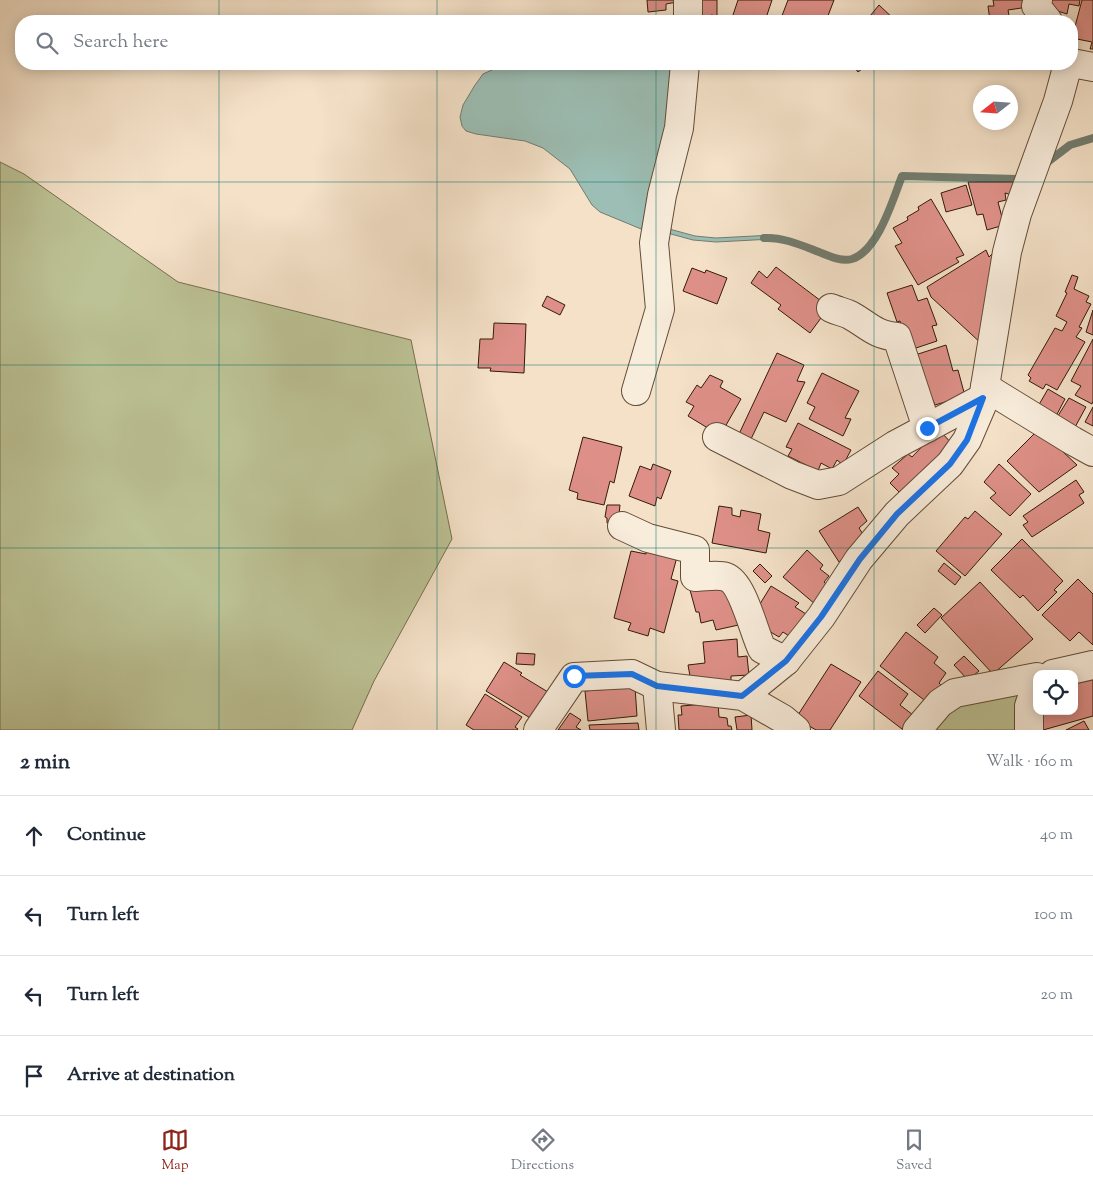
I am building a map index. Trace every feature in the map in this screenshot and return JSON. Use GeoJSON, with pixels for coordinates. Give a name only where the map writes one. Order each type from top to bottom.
{"type":"FeatureCollection","features":[{"type":"Feature","properties":{"kind":"street"},"geometry":{"type":"LineString","coordinates":[[688,0],[688,15]]}},
{"type":"Feature","properties":{"kind":"street"},"geometry":{"type":"LineString","coordinates":[[1038,0],[1036,6],[1043,15]]}},
{"type":"Feature","properties":{"kind":"street"},"geometry":{"type":"LineString","coordinates":[[1078,64],[1093,67]]}},
{"type":"Feature","properties":{"kind":"street"},"geometry":{"type":"LineString","coordinates":[[636,391],[660,309],[654,243],[662,195],[679,128],[684,70]]}},
{"type":"Feature","properties":{"kind":"street"},"geometry":{"type":"LineString","coordinates":[[742,696],[786,661],[821,617],[860,559],[897,514],[950,464],[967,440],[984,393],[1007,252],[1016,214],[1058,101],[1066,70]]}},
{"type":"Feature","properties":{"kind":"street"},"geometry":{"type":"LineString","coordinates":[[830,308],[848,314],[873,331],[898,337],[927,428]]}},
{"type":"Feature","properties":{"kind":"street"},"geometry":{"type":"LineString","coordinates":[[717,437],[818,486],[839,481],[895,445],[984,393]]}},
{"type":"Feature","properties":{"kind":"street"},"geometry":{"type":"LineString","coordinates":[[984,393],[1093,452]]}},
{"type":"Feature","properties":{"kind":"street"},"geometry":{"type":"LineString","coordinates":[[622,526],[648,538],[696,550],[694,577],[724,576],[733,581],[745,604],[762,649],[786,661]]}},
{"type":"Feature","properties":{"kind":"street"},"geometry":{"type":"LineString","coordinates":[[1070,670],[1093,665]]}},
{"type":"Feature","properties":{"kind":"street"},"geometry":{"type":"LineString","coordinates":[[538,730],[574,676],[632,674],[657,686],[742,696],[783,719],[796,730]]}},
{"type":"Feature","properties":{"kind":"street"},"geometry":{"type":"LineString","coordinates":[[917,730],[940,703],[955,693],[1033,678]]}},
{"type":"Feature","properties":{"kind":"street"},"geometry":{"type":"LineString","coordinates":[[657,686],[661,730]]}},
{"type":"Feature","properties":{"kind":"street"},"geometry":{"type":"LineString","coordinates":[[1029,730],[1029,706],[1033,694]]}},
{"type":"Feature","properties":{"kind":"green space"},"geometry":{"type":"Polygon","coordinates":[[[0,162],[24,174],[178,282],[411,340],[452,539],[374,681],[352,730],[0,730],[0,162]]]}},
{"type":"Feature","properties":{"kind":"green space"},"geometry":{"type":"Polygon","coordinates":[[[1033,686],[1026,730],[928,730],[946,709],[1033,686]]]}},
{"type":"Feature","properties":{"kind":"water"},"geometry":{"type":"Polygon","coordinates":[[[492,70],[673,70],[671,94],[662,144],[647,198],[646,231],[600,212],[592,205],[570,169],[543,148],[525,141],[466,131],[462,126],[460,117],[463,105],[483,74],[492,70]]]}},
{"type":"Feature","properties":{"kind":"water"},"geometry":{"type":"Polygon","coordinates":[[[662,227],[695,236],[716,238],[773,235],[773,239],[716,242],[693,240],[660,231],[662,227]]]}},
{"type":"Feature","properties":{"kind":"building"},"geometry":{"type":"Polygon","coordinates":[[[647,0],[677,0],[677,2],[666,4],[666,10],[648,12],[647,0]]]}},
{"type":"Feature","properties":{"kind":"building"},"geometry":{"type":"Polygon","coordinates":[[[694,0],[717,0],[717,15],[694,15],[694,0]]]}},
{"type":"Feature","properties":{"kind":"building"},"geometry":{"type":"Polygon","coordinates":[[[738,0],[772,0],[767,15],[733,15],[738,0]]]}},
{"type":"Feature","properties":{"kind":"building"},"geometry":{"type":"Polygon","coordinates":[[[788,0],[834,0],[828,15],[782,15],[788,0]]]}},
{"type":"Feature","properties":{"kind":"building"},"geometry":{"type":"Polygon","coordinates":[[[993,0],[1027,0],[1028,7],[1008,10],[1009,15],[989,15],[988,6],[994,6],[993,0]]]}},
{"type":"Feature","properties":{"kind":"building"},"geometry":{"type":"Polygon","coordinates":[[[1050,0],[1080,0],[1079,6],[1069,4],[1067,14],[1048,8],[1050,0]]]}},
{"type":"Feature","properties":{"kind":"building"},"geometry":{"type":"Polygon","coordinates":[[[1082,0],[1093,0],[1093,49],[1090,49],[1092,42],[1078,39],[1078,15],[1082,0]]]}},
{"type":"Feature","properties":{"kind":"building"},"geometry":{"type":"Polygon","coordinates":[[[879,5],[890,15],[871,15],[879,5]]]}},
{"type":"Feature","properties":{"kind":"building"},"geometry":{"type":"Polygon","coordinates":[[[968,182],[1018,182],[1015,196],[1005,193],[1006,200],[998,202],[1004,225],[987,230],[983,214],[977,215],[968,182]]]}},
{"type":"Feature","properties":{"kind":"building"},"geometry":{"type":"Polygon","coordinates":[[[966,185],[972,205],[946,212],[941,193],[966,185]]]}},
{"type":"Feature","properties":{"kind":"building"},"geometry":{"type":"Polygon","coordinates":[[[931,199],[964,255],[956,258],[959,262],[918,285],[895,246],[902,243],[893,228],[908,220],[907,217],[919,210],[918,207],[931,199]]]}},
{"type":"Feature","properties":{"kind":"building"},"geometry":{"type":"Polygon","coordinates":[[[986,250],[989,257],[993,253],[983,345],[931,297],[927,287],[986,250]]]}},
{"type":"Feature","properties":{"kind":"building"},"geometry":{"type":"Polygon","coordinates":[[[776,267],[829,307],[810,333],[778,309],[781,305],[751,283],[759,271],[767,278],[776,267]]]}},
{"type":"Feature","properties":{"kind":"building"},"geometry":{"type":"Polygon","coordinates":[[[692,268],[705,273],[706,270],[727,278],[717,304],[683,291],[692,268]]]}},
{"type":"Feature","properties":{"kind":"building"},"geometry":{"type":"Polygon","coordinates":[[[1072,275],[1078,277],[1074,289],[1089,296],[1086,302],[1091,304],[1079,327],[1082,328],[1076,337],[1085,342],[1057,390],[1046,384],[1043,389],[1029,381],[1031,378],[1028,375],[1055,328],[1062,331],[1067,322],[1056,316],[1067,293],[1065,292],[1072,275]]]}},
{"type":"Feature","properties":{"kind":"building"},"geometry":{"type":"Polygon","coordinates":[[[912,285],[918,301],[927,298],[937,325],[932,326],[937,341],[910,350],[900,321],[897,322],[887,293],[912,285]]]}},
{"type":"Feature","properties":{"kind":"building"},"geometry":{"type":"Polygon","coordinates":[[[547,296],[565,305],[560,315],[542,306],[547,296]]]}},
{"type":"Feature","properties":{"kind":"building"},"geometry":{"type":"Polygon","coordinates":[[[1093,310],[1093,335],[1086,332],[1093,310]]]}},
{"type":"Feature","properties":{"kind":"building"},"geometry":{"type":"Polygon","coordinates":[[[494,323],[526,324],[524,373],[490,371],[491,368],[478,368],[480,339],[493,339],[494,323]]]}},
{"type":"Feature","properties":{"kind":"building"},"geometry":{"type":"Polygon","coordinates":[[[1093,339],[1092,404],[1075,395],[1081,386],[1071,381],[1093,339]]]}},
{"type":"Feature","properties":{"kind":"building"},"geometry":{"type":"Polygon","coordinates":[[[946,345],[953,371],[958,370],[965,396],[935,405],[932,398],[925,400],[912,356],[946,345]]]}},
{"type":"Feature","properties":{"kind":"building"},"geometry":{"type":"Polygon","coordinates":[[[777,353],[804,365],[797,381],[805,382],[786,422],[764,412],[751,439],[739,434],[777,353]]]}},
{"type":"Feature","properties":{"kind":"building"},"geometry":{"type":"Polygon","coordinates":[[[822,373],[859,391],[845,418],[851,419],[843,436],[809,419],[815,407],[807,403],[822,373]]]}},
{"type":"Feature","properties":{"kind":"building"},"geometry":{"type":"Polygon","coordinates":[[[710,375],[723,381],[720,387],[741,399],[725,427],[716,433],[688,416],[694,406],[686,402],[697,385],[701,388],[710,375]]]}},
{"type":"Feature","properties":{"kind":"building"},"geometry":{"type":"Polygon","coordinates":[[[1048,389],[1065,399],[1055,418],[1037,408],[1048,389]]]}},
{"type":"Feature","properties":{"kind":"building"},"geometry":{"type":"Polygon","coordinates":[[[1069,398],[1086,407],[1074,429],[1056,419],[1069,398]]]}},
{"type":"Feature","properties":{"kind":"building"},"geometry":{"type":"Polygon","coordinates":[[[1093,407],[1093,426],[1085,422],[1093,407]]]}},
{"type":"Feature","properties":{"kind":"building"},"geometry":{"type":"Polygon","coordinates":[[[798,423],[851,450],[843,465],[837,460],[832,469],[821,463],[818,471],[788,456],[792,449],[786,447],[798,423]]]}},
{"type":"Feature","properties":{"kind":"building"},"geometry":{"type":"Polygon","coordinates":[[[1036,432],[1044,434],[1077,465],[1039,492],[1007,461],[1036,432]]]}},
{"type":"Feature","properties":{"kind":"building"},"geometry":{"type":"Polygon","coordinates":[[[935,433],[942,433],[954,446],[903,496],[890,483],[899,474],[892,468],[908,454],[912,457],[935,433]]]}},
{"type":"Feature","properties":{"kind":"building"},"geometry":{"type":"Polygon","coordinates":[[[583,437],[622,447],[614,483],[610,481],[604,505],[577,499],[578,493],[569,490],[583,437]]]}},
{"type":"Feature","properties":{"kind":"building"},"geometry":{"type":"Polygon","coordinates":[[[653,464],[671,471],[661,499],[657,497],[655,506],[629,496],[640,466],[651,470],[653,464]]]}},
{"type":"Feature","properties":{"kind":"building"},"geometry":{"type":"Polygon","coordinates":[[[999,464],[1031,494],[1010,516],[990,498],[996,493],[984,482],[999,464]]]}},
{"type":"Feature","properties":{"kind":"building"},"geometry":{"type":"Polygon","coordinates":[[[1076,480],[1084,492],[1079,495],[1084,503],[1032,537],[1023,525],[1028,522],[1023,516],[1076,480]]]}},
{"type":"Feature","properties":{"kind":"building"},"geometry":{"type":"Polygon","coordinates":[[[607,505],[620,505],[618,524],[607,523],[607,518],[605,517],[607,505]]]}},
{"type":"Feature","properties":{"kind":"building"},"geometry":{"type":"Polygon","coordinates":[[[719,506],[732,508],[732,515],[740,517],[741,510],[761,514],[758,530],[770,533],[766,553],[712,543],[719,506]]]}},
{"type":"Feature","properties":{"kind":"building"},"geometry":{"type":"Polygon","coordinates":[[[858,507],[867,521],[859,528],[866,539],[857,551],[839,562],[819,531],[858,507]]]}},
{"type":"Feature","properties":{"kind":"building"},"geometry":{"type":"Polygon","coordinates":[[[975,511],[1002,534],[965,576],[936,551],[965,517],[968,519],[975,511]]]}},
{"type":"Feature","properties":{"kind":"building"},"geometry":{"type":"Polygon","coordinates":[[[1022,539],[1063,581],[1054,590],[1057,592],[1038,611],[1023,595],[1020,598],[991,570],[1022,539]]]}},
{"type":"Feature","properties":{"kind":"building"},"geometry":{"type":"Polygon","coordinates":[[[647,550],[677,557],[671,579],[678,581],[664,633],[650,628],[648,636],[628,630],[631,623],[614,618],[631,551],[646,554],[647,550]]]}},
{"type":"Feature","properties":{"kind":"building"},"geometry":{"type":"Polygon","coordinates":[[[807,550],[823,565],[820,569],[829,576],[824,582],[830,587],[815,604],[783,577],[807,550]]]}},
{"type":"Feature","properties":{"kind":"building"},"geometry":{"type":"Polygon","coordinates":[[[944,563],[961,577],[955,585],[938,571],[944,563]]]}},
{"type":"Feature","properties":{"kind":"building"},"geometry":{"type":"Polygon","coordinates":[[[760,564],[772,576],[765,583],[753,571],[760,564]]]}},
{"type":"Feature","properties":{"kind":"building"},"geometry":{"type":"Polygon","coordinates":[[[1078,579],[1093,594],[1093,645],[1079,632],[1070,641],[1042,615],[1078,579]]]}},
{"type":"Feature","properties":{"kind":"building"},"geometry":{"type":"Polygon","coordinates":[[[724,582],[743,624],[716,630],[713,620],[701,623],[699,612],[696,612],[690,590],[724,582]]]}},
{"type":"Feature","properties":{"kind":"building"},"geometry":{"type":"Polygon","coordinates":[[[980,582],[1033,639],[993,674],[941,618],[980,582]]]}},
{"type":"Feature","properties":{"kind":"building"},"geometry":{"type":"Polygon","coordinates":[[[771,586],[799,603],[795,607],[806,614],[792,638],[783,632],[779,637],[769,631],[755,612],[771,586]]]}},
{"type":"Feature","properties":{"kind":"building"},"geometry":{"type":"Polygon","coordinates":[[[934,608],[942,615],[925,633],[917,625],[934,608]]]}},
{"type":"Feature","properties":{"kind":"building"},"geometry":{"type":"Polygon","coordinates":[[[906,632],[938,657],[934,663],[946,673],[939,683],[942,686],[928,703],[880,666],[906,632]]]}},
{"type":"Feature","properties":{"kind":"building"},"geometry":{"type":"Polygon","coordinates":[[[737,639],[738,657],[747,656],[749,675],[731,676],[731,684],[690,676],[688,665],[705,663],[703,642],[737,639]]]}},
{"type":"Feature","properties":{"kind":"building"},"geometry":{"type":"Polygon","coordinates":[[[517,653],[535,654],[534,665],[516,664],[517,653]]]}},
{"type":"Feature","properties":{"kind":"building"},"geometry":{"type":"Polygon","coordinates":[[[964,656],[979,671],[968,680],[954,665],[964,656]]]}},
{"type":"Feature","properties":{"kind":"building"},"geometry":{"type":"Polygon","coordinates":[[[504,662],[522,673],[520,675],[548,692],[532,719],[486,691],[504,662]]]}},
{"type":"Feature","properties":{"kind":"building"},"geometry":{"type":"Polygon","coordinates":[[[831,664],[861,682],[830,730],[816,730],[796,718],[831,664]]]}},
{"type":"Feature","properties":{"kind":"building"},"geometry":{"type":"Polygon","coordinates":[[[878,671],[908,694],[900,705],[913,715],[902,729],[859,696],[878,671]]]}},
{"type":"Feature","properties":{"kind":"building"},"geometry":{"type":"Polygon","coordinates":[[[1093,676],[1093,716],[1043,730],[1036,730],[1037,715],[1078,715],[1078,680],[1093,676]]]}},
{"type":"Feature","properties":{"kind":"building"},"geometry":{"type":"Polygon","coordinates":[[[635,687],[637,716],[588,721],[585,691],[635,687]]]}},
{"type":"Feature","properties":{"kind":"building"},"geometry":{"type":"Polygon","coordinates":[[[485,694],[522,717],[515,727],[517,730],[474,730],[466,725],[485,694]]]}},
{"type":"Feature","properties":{"kind":"building"},"geometry":{"type":"Polygon","coordinates":[[[718,703],[719,717],[727,718],[728,726],[731,726],[732,730],[679,730],[678,715],[682,715],[681,706],[718,703]]]}},
{"type":"Feature","properties":{"kind":"building"},"geometry":{"type":"Polygon","coordinates":[[[570,713],[581,720],[576,727],[581,730],[558,730],[570,713]]]}},
{"type":"Feature","properties":{"kind":"building"},"geometry":{"type":"Polygon","coordinates":[[[751,715],[752,730],[737,730],[735,717],[751,715]]]}},
{"type":"Feature","properties":{"kind":"building"},"geometry":{"type":"Polygon","coordinates":[[[1084,721],[1089,730],[1066,730],[1084,721]]]}},
{"type":"Feature","properties":{"kind":"building"},"geometry":{"type":"Polygon","coordinates":[[[638,723],[639,730],[590,730],[589,725],[638,723]]]}},
{"type":"Feature","properties":{"kind":"waterway"},"geometry":{"type":"LineString","coordinates":[[1045,164],[1070,145],[1093,138]]}},
{"type":"Feature","properties":{"kind":"waterway"},"geometry":{"type":"LineString","coordinates":[[764,238],[792,242],[831,257],[848,260],[861,254],[870,246],[889,210],[902,176],[1020,179]]}},
{"type":"Feature","properties":{"kind":"route"},"geometry":{"type":"LineString","coordinates":[[574,676],[632,674],[657,686],[742,696],[786,661],[821,617],[860,559],[897,514],[950,464],[967,440],[983,398],[927,428]]}}]}
